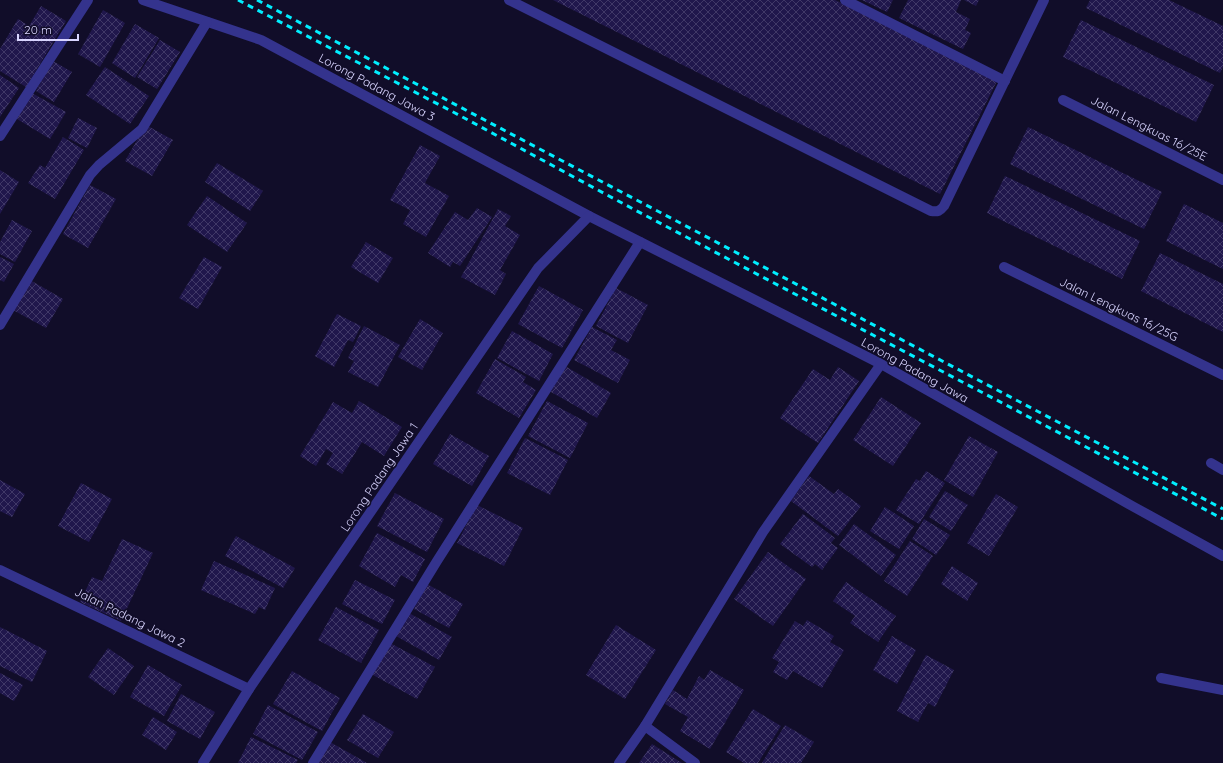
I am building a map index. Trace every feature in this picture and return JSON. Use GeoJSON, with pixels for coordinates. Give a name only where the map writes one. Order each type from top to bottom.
{"type":"FeatureCollection","features":[{"type":"Feature","properties":{"kind":"street"},"geometry":{"type":"LineString","coordinates":[[0,136],[88,0]]}},
{"type":"Feature","properties":{"kind":"street","name":"Lorong Padang Jawa 3"},"geometry":{"type":"LineString","coordinates":[[143,0],[261,40],[589,216]]}},
{"type":"Feature","properties":{"kind":"street"},"geometry":{"type":"LineString","coordinates":[[509,0],[936,212],[941,210],[944,206],[1044,0]]}},
{"type":"Feature","properties":{"kind":"street"},"geometry":{"type":"LineString","coordinates":[[845,0],[1005,81]]}},
{"type":"Feature","properties":{"kind":"street"},"geometry":{"type":"LineString","coordinates":[[0,325],[90,176],[99,165],[142,129],[207,22]]}},
{"type":"Feature","properties":{"kind":"street","name":"Jalan Lengkuas 16/25E"},"geometry":{"type":"LineString","coordinates":[[1063,100],[1223,180]]}},
{"type":"Feature","properties":{"kind":"street","name":"Lorong Padang Jawa"},"geometry":{"type":"LineString","coordinates":[[589,216],[881,364],[1223,556]]}},
{"type":"Feature","properties":{"kind":"street","name":"Lorong Padang Jawa 1"},"geometry":{"type":"LineString","coordinates":[[203,763],[249,688],[538,268],[589,216]]}},
{"type":"Feature","properties":{"kind":"street"},"geometry":{"type":"LineString","coordinates":[[313,763],[442,555],[640,242]]}},
{"type":"Feature","properties":{"kind":"street","name":"Jalan Lengkuas 16/25G"},"geometry":{"type":"LineString","coordinates":[[1004,267],[1223,375]]}},
{"type":"Feature","properties":{"kind":"street"},"geometry":{"type":"LineString","coordinates":[[620,763],[645,726],[763,532],[881,364]]}},
{"type":"Feature","properties":{"kind":"street"},"geometry":{"type":"LineString","coordinates":[[1211,463],[1223,470]]}},
{"type":"Feature","properties":{"kind":"street","name":"Jalan Padang Jawa 2"},"geometry":{"type":"LineString","coordinates":[[0,570],[249,688]]}},
{"type":"Feature","properties":{"kind":"street"},"geometry":{"type":"LineString","coordinates":[[1161,678],[1223,690]]}},
{"type":"Feature","properties":{"kind":"street"},"geometry":{"type":"LineString","coordinates":[[645,726],[695,763]]}},
{"type":"Feature","properties":{"kind":"building"},"geometry":{"type":"Polygon","coordinates":[[[553,0],[835,0],[997,81],[940,194],[553,0]]]}},
{"type":"Feature","properties":{"kind":"building"},"geometry":{"type":"Polygon","coordinates":[[[862,0],[893,0],[887,12],[862,0]]]}},
{"type":"Feature","properties":{"kind":"building"},"geometry":{"type":"Polygon","coordinates":[[[908,0],[961,0],[956,12],[970,19],[965,30],[971,33],[963,49],[899,18],[908,0]]]}},
{"type":"Feature","properties":{"kind":"building"},"geometry":{"type":"Polygon","coordinates":[[[964,0],[979,0],[976,6],[964,0]]]}},
{"type":"Feature","properties":{"kind":"building"},"geometry":{"type":"Polygon","coordinates":[[[1090,0],[1169,0],[1223,26],[1223,67],[1220,73],[1086,8],[1090,0]]]}},
{"type":"Feature","properties":{"kind":"building"},"geometry":{"type":"Polygon","coordinates":[[[41,6],[66,21],[26,87],[0,71],[0,49],[18,19],[29,26],[41,6]]]}},
{"type":"Feature","properties":{"kind":"building"},"geometry":{"type":"Polygon","coordinates":[[[103,10],[125,23],[100,67],[78,54],[103,10]]]}},
{"type":"Feature","properties":{"kind":"building"},"geometry":{"type":"Polygon","coordinates":[[[1081,20],[1214,85],[1196,122],[1063,57],[1081,20]]]}},
{"type":"Feature","properties":{"kind":"building"},"geometry":{"type":"Polygon","coordinates":[[[135,24],[159,38],[135,78],[112,63],[135,24]]]}},
{"type":"Feature","properties":{"kind":"building"},"geometry":{"type":"Polygon","coordinates":[[[160,40],[180,52],[157,89],[137,77],[160,40]]]}},
{"type":"Feature","properties":{"kind":"building"},"geometry":{"type":"Polygon","coordinates":[[[53,61],[72,72],[54,102],[36,91],[53,61]]]}},
{"type":"Feature","properties":{"kind":"building"},"geometry":{"type":"Polygon","coordinates":[[[105,67],[149,96],[130,124],[86,95],[105,67]]]}},
{"type":"Feature","properties":{"kind":"building"},"geometry":{"type":"Polygon","coordinates":[[[0,75],[19,88],[0,117],[0,75]]]}},
{"type":"Feature","properties":{"kind":"building"},"geometry":{"type":"Polygon","coordinates":[[[32,93],[66,112],[50,139],[17,119],[32,93]]]}},
{"type":"Feature","properties":{"kind":"building"},"geometry":{"type":"Polygon","coordinates":[[[78,118],[97,128],[87,148],[68,138],[78,118]]]}},
{"type":"Feature","properties":{"kind":"building"},"geometry":{"type":"Polygon","coordinates":[[[146,125],[173,140],[152,176],[125,161],[146,125]]]}},
{"type":"Feature","properties":{"kind":"building"},"geometry":{"type":"Polygon","coordinates":[[[1028,127],[1162,192],[1144,229],[1010,164],[1028,127]]]}},
{"type":"Feature","properties":{"kind":"building"},"geometry":{"type":"Polygon","coordinates":[[[63,137],[84,150],[55,199],[28,183],[40,165],[45,168],[63,137]]]}},
{"type":"Feature","properties":{"kind":"building"},"geometry":{"type":"Polygon","coordinates":[[[420,145],[440,156],[425,183],[449,196],[426,237],[403,224],[410,210],[390,200],[420,145]]]}},
{"type":"Feature","properties":{"kind":"building"},"geometry":{"type":"Polygon","coordinates":[[[217,163],[263,191],[250,211],[205,182],[217,163]]]}},
{"type":"Feature","properties":{"kind":"building"},"geometry":{"type":"Polygon","coordinates":[[[0,170],[19,182],[0,214],[0,170]]]}},
{"type":"Feature","properties":{"kind":"building"},"geometry":{"type":"Polygon","coordinates":[[[1005,176],[1140,241],[1122,279],[987,213],[1005,176]]]}},
{"type":"Feature","properties":{"kind":"building"},"geometry":{"type":"Polygon","coordinates":[[[90,185],[116,199],[88,248],[63,234],[90,185]]]}},
{"type":"Feature","properties":{"kind":"building"},"geometry":{"type":"Polygon","coordinates":[[[207,196],[247,223],[227,252],[187,225],[207,196]]]}},
{"type":"Feature","properties":{"kind":"building"},"geometry":{"type":"Polygon","coordinates":[[[1184,204],[1223,223],[1223,269],[1166,241],[1184,204]]]}},
{"type":"Feature","properties":{"kind":"building"},"geometry":{"type":"Polygon","coordinates":[[[477,208],[492,217],[460,266],[453,262],[450,267],[428,253],[455,212],[468,220],[477,208]]]}},
{"type":"Feature","properties":{"kind":"building"},"geometry":{"type":"Polygon","coordinates":[[[498,209],[511,216],[505,226],[520,235],[500,270],[506,274],[495,295],[461,277],[498,209]]]}},
{"type":"Feature","properties":{"kind":"building"},"geometry":{"type":"Polygon","coordinates":[[[12,220],[32,231],[15,262],[0,254],[0,242],[12,220]]]}},
{"type":"Feature","properties":{"kind":"building"},"geometry":{"type":"Polygon","coordinates":[[[366,242],[393,258],[378,283],[351,267],[366,242]]]}},
{"type":"Feature","properties":{"kind":"building"},"geometry":{"type":"Polygon","coordinates":[[[1160,253],[1223,284],[1223,332],[1141,291],[1160,253]]]}},
{"type":"Feature","properties":{"kind":"building"},"geometry":{"type":"Polygon","coordinates":[[[0,257],[14,264],[4,282],[0,280],[0,257]]]}},
{"type":"Feature","properties":{"kind":"building"},"geometry":{"type":"Polygon","coordinates":[[[204,257],[222,267],[198,309],[179,298],[204,257]]]}},
{"type":"Feature","properties":{"kind":"building"},"geometry":{"type":"Polygon","coordinates":[[[30,280],[63,299],[46,328],[13,310],[30,280]]]}},
{"type":"Feature","properties":{"kind":"building"},"geometry":{"type":"Polygon","coordinates":[[[539,286],[583,310],[562,348],[518,324],[539,286]]]}},
{"type":"Feature","properties":{"kind":"building"},"geometry":{"type":"Polygon","coordinates":[[[616,288],[648,305],[628,343],[596,326],[616,288]]]}},
{"type":"Feature","properties":{"kind":"building"},"geometry":{"type":"Polygon","coordinates":[[[337,314],[361,326],[353,342],[348,340],[334,367],[315,356],[337,314]]]}},
{"type":"Feature","properties":{"kind":"building"},"geometry":{"type":"Polygon","coordinates":[[[420,319],[443,333],[422,370],[398,357],[420,319]]]}},
{"type":"Feature","properties":{"kind":"building"},"geometry":{"type":"Polygon","coordinates":[[[364,326],[400,345],[378,387],[348,372],[354,361],[348,358],[364,326]]]}},
{"type":"Feature","properties":{"kind":"building"},"geometry":{"type":"Polygon","coordinates":[[[592,327],[617,340],[611,350],[630,360],[618,383],[574,360],[592,327]]]}},
{"type":"Feature","properties":{"kind":"building"},"geometry":{"type":"Polygon","coordinates":[[[512,331],[553,354],[539,381],[497,358],[512,331]]]}},
{"type":"Feature","properties":{"kind":"building"},"geometry":{"type":"Polygon","coordinates":[[[495,359],[526,377],[523,382],[536,390],[519,418],[476,393],[495,359]]]}},
{"type":"Feature","properties":{"kind":"building"},"geometry":{"type":"Polygon","coordinates":[[[565,366],[611,393],[597,418],[551,392],[565,366]]]}},
{"type":"Feature","properties":{"kind":"building"},"geometry":{"type":"Polygon","coordinates":[[[838,367],[859,381],[818,443],[780,418],[813,369],[830,380],[838,367]]]}},
{"type":"Feature","properties":{"kind":"building"},"geometry":{"type":"Polygon","coordinates":[[[881,397],[921,423],[893,466],[853,440],[881,397]]]}},
{"type":"Feature","properties":{"kind":"building"},"geometry":{"type":"Polygon","coordinates":[[[359,401],[402,427],[384,456],[362,442],[342,474],[326,464],[333,453],[326,449],[316,466],[300,456],[333,402],[352,413],[359,401]]]}},
{"type":"Feature","properties":{"kind":"building"},"geometry":{"type":"Polygon","coordinates":[[[547,401],[588,423],[570,458],[528,436],[547,401]]]}},
{"type":"Feature","properties":{"kind":"building"},"geometry":{"type":"Polygon","coordinates":[[[450,434],[489,456],[472,486],[433,464],[450,434]]]}},
{"type":"Feature","properties":{"kind":"building"},"geometry":{"type":"Polygon","coordinates":[[[969,436],[998,452],[973,497],[944,480],[969,436]]]}},
{"type":"Feature","properties":{"kind":"building"},"geometry":{"type":"Polygon","coordinates":[[[525,438],[568,460],[550,495],[507,473],[525,438]]]}},
{"type":"Feature","properties":{"kind":"building"},"geometry":{"type":"Polygon","coordinates":[[[926,471],[945,483],[919,524],[896,510],[916,479],[920,481],[926,471]]]}},
{"type":"Feature","properties":{"kind":"building"},"geometry":{"type":"Polygon","coordinates":[[[809,476],[834,494],[838,489],[861,506],[838,536],[791,501],[809,476]]]}},
{"type":"Feature","properties":{"kind":"building"},"geometry":{"type":"Polygon","coordinates":[[[0,480],[25,494],[12,517],[0,511],[0,480]]]}},
{"type":"Feature","properties":{"kind":"building"},"geometry":{"type":"Polygon","coordinates":[[[81,483],[112,499],[89,542],[58,526],[81,483]]]}},
{"type":"Feature","properties":{"kind":"building"},"geometry":{"type":"Polygon","coordinates":[[[945,491],[968,505],[951,531],[929,517],[945,491]]]}},
{"type":"Feature","properties":{"kind":"building"},"geometry":{"type":"Polygon","coordinates":[[[395,493],[444,519],[427,552],[377,526],[395,493]]]}},
{"type":"Feature","properties":{"kind":"building"},"geometry":{"type":"Polygon","coordinates":[[[996,494],[1018,507],[989,556],[967,543],[996,494]]]}},
{"type":"Feature","properties":{"kind":"building"},"geometry":{"type":"Polygon","coordinates":[[[477,505],[523,528],[504,566],[457,543],[477,505]]]}},
{"type":"Feature","properties":{"kind":"building"},"geometry":{"type":"Polygon","coordinates":[[[885,507],[914,526],[899,549],[870,531],[885,507]]]}},
{"type":"Feature","properties":{"kind":"building"},"geometry":{"type":"Polygon","coordinates":[[[803,514],[835,538],[831,543],[838,548],[822,570],[815,564],[812,567],[780,544],[803,514]]]}},
{"type":"Feature","properties":{"kind":"building"},"geometry":{"type":"Polygon","coordinates":[[[924,519],[950,535],[936,555],[912,539],[924,519]]]}},
{"type":"Feature","properties":{"kind":"building"},"geometry":{"type":"Polygon","coordinates":[[[854,524],[896,555],[881,576],[839,545],[854,524]]]}},
{"type":"Feature","properties":{"kind":"building"},"geometry":{"type":"Polygon","coordinates":[[[377,533],[425,559],[413,582],[401,575],[395,587],[359,566],[377,533]]]}},
{"type":"Feature","properties":{"kind":"building"},"geometry":{"type":"Polygon","coordinates":[[[236,536],[295,568],[283,588],[225,556],[236,536]]]}},
{"type":"Feature","properties":{"kind":"building"},"geometry":{"type":"Polygon","coordinates":[[[122,539],[153,553],[121,621],[80,602],[92,577],[102,581],[122,539]]]}},
{"type":"Feature","properties":{"kind":"building"},"geometry":{"type":"Polygon","coordinates":[[[910,541],[933,556],[907,596],[884,581],[910,541]]]}},
{"type":"Feature","properties":{"kind":"building"},"geometry":{"type":"Polygon","coordinates":[[[768,552],[806,579],[773,626],[734,599],[768,552]]]}},
{"type":"Feature","properties":{"kind":"building"},"geometry":{"type":"Polygon","coordinates":[[[214,561],[275,588],[265,610],[259,607],[255,614],[201,590],[214,561]]]}},
{"type":"Feature","properties":{"kind":"building"},"geometry":{"type":"Polygon","coordinates":[[[952,566],[978,583],[967,601],[941,584],[952,566]]]}},
{"type":"Feature","properties":{"kind":"building"},"geometry":{"type":"Polygon","coordinates":[[[355,580],[395,600],[382,624],[342,604],[355,580]]]}},
{"type":"Feature","properties":{"kind":"building"},"geometry":{"type":"Polygon","coordinates":[[[846,582],[896,616],[878,642],[850,623],[855,616],[833,601],[846,582]]]}},
{"type":"Feature","properties":{"kind":"building"},"geometry":{"type":"Polygon","coordinates":[[[427,584],[463,604],[449,628],[414,609],[427,584]]]}},
{"type":"Feature","properties":{"kind":"building"},"geometry":{"type":"Polygon","coordinates":[[[336,607],[379,630],[361,663],[318,640],[336,607]]]}},
{"type":"Feature","properties":{"kind":"building"},"geometry":{"type":"Polygon","coordinates":[[[409,613],[452,637],[439,660],[396,636],[409,613]]]}},
{"type":"Feature","properties":{"kind":"building"},"geometry":{"type":"Polygon","coordinates":[[[807,620],[834,636],[830,642],[844,650],[822,688],[793,671],[787,680],[773,672],[779,662],[772,658],[795,621],[803,626],[807,620]]]}},
{"type":"Feature","properties":{"kind":"building"},"geometry":{"type":"Polygon","coordinates":[[[616,625],[656,650],[625,699],[586,675],[616,625]]]}},
{"type":"Feature","properties":{"kind":"building"},"geometry":{"type":"Polygon","coordinates":[[[0,627],[47,651],[32,682],[0,666],[0,627]]]}},
{"type":"Feature","properties":{"kind":"building"},"geometry":{"type":"Polygon","coordinates":[[[892,636],[916,650],[897,684],[873,670],[892,636]]]}},
{"type":"Feature","properties":{"kind":"building"},"geometry":{"type":"Polygon","coordinates":[[[390,643],[435,667],[417,699],[373,675],[390,643]]]}},
{"type":"Feature","properties":{"kind":"building"},"geometry":{"type":"Polygon","coordinates":[[[108,648],[134,666],[114,695],[88,677],[108,648]]]}},
{"type":"Feature","properties":{"kind":"building"},"geometry":{"type":"Polygon","coordinates":[[[926,655],[954,670],[935,707],[928,703],[918,722],[897,711],[926,655]]]}},
{"type":"Feature","properties":{"kind":"building"},"geometry":{"type":"Polygon","coordinates":[[[148,665],[182,685],[164,716],[130,697],[148,665]]]}},
{"type":"Feature","properties":{"kind":"building"},"geometry":{"type":"Polygon","coordinates":[[[710,670],[744,690],[710,749],[680,731],[688,717],[665,704],[673,690],[687,699],[699,676],[704,680],[710,670]]]}},
{"type":"Feature","properties":{"kind":"building"},"geometry":{"type":"Polygon","coordinates":[[[292,671],[340,698],[322,731],[273,704],[292,671]]]}},
{"type":"Feature","properties":{"kind":"building"},"geometry":{"type":"Polygon","coordinates":[[[0,673],[23,685],[14,701],[0,693],[0,673]]]}},
{"type":"Feature","properties":{"kind":"building"},"geometry":{"type":"Polygon","coordinates":[[[181,694],[215,712],[200,739],[167,721],[181,694]]]}},
{"type":"Feature","properties":{"kind":"building"},"geometry":{"type":"Polygon","coordinates":[[[268,705],[318,732],[302,760],[253,734],[268,705]]]}},
{"type":"Feature","properties":{"kind":"building"},"geometry":{"type":"Polygon","coordinates":[[[753,709],[781,726],[758,763],[744,763],[726,752],[753,709]]]}},
{"type":"Feature","properties":{"kind":"building"},"geometry":{"type":"Polygon","coordinates":[[[363,714],[394,732],[378,758],[347,740],[363,714]]]}},
{"type":"Feature","properties":{"kind":"building"},"geometry":{"type":"Polygon","coordinates":[[[153,717],[177,732],[166,750],[142,735],[153,717]]]}},
{"type":"Feature","properties":{"kind":"building"},"geometry":{"type":"Polygon","coordinates":[[[785,725],[814,742],[801,763],[762,763],[785,725]]]}},
{"type":"Feature","properties":{"kind":"building"},"geometry":{"type":"Polygon","coordinates":[[[251,737],[298,760],[296,763],[238,763],[251,737]]]}},
{"type":"Feature","properties":{"kind":"building"},"geometry":{"type":"Polygon","coordinates":[[[330,742],[367,763],[318,763],[330,742]]]}},
{"type":"Feature","properties":{"kind":"building"},"geometry":{"type":"Polygon","coordinates":[[[652,744],[682,763],[639,763],[652,744]]]}},
{"type":"Feature","properties":{"kind":"railway"},"geometry":{"type":"LineString","coordinates":[[238,0],[1223,519]]}},
{"type":"Feature","properties":{"kind":"railway"},"geometry":{"type":"LineString","coordinates":[[257,0],[1223,509]]}}]}
